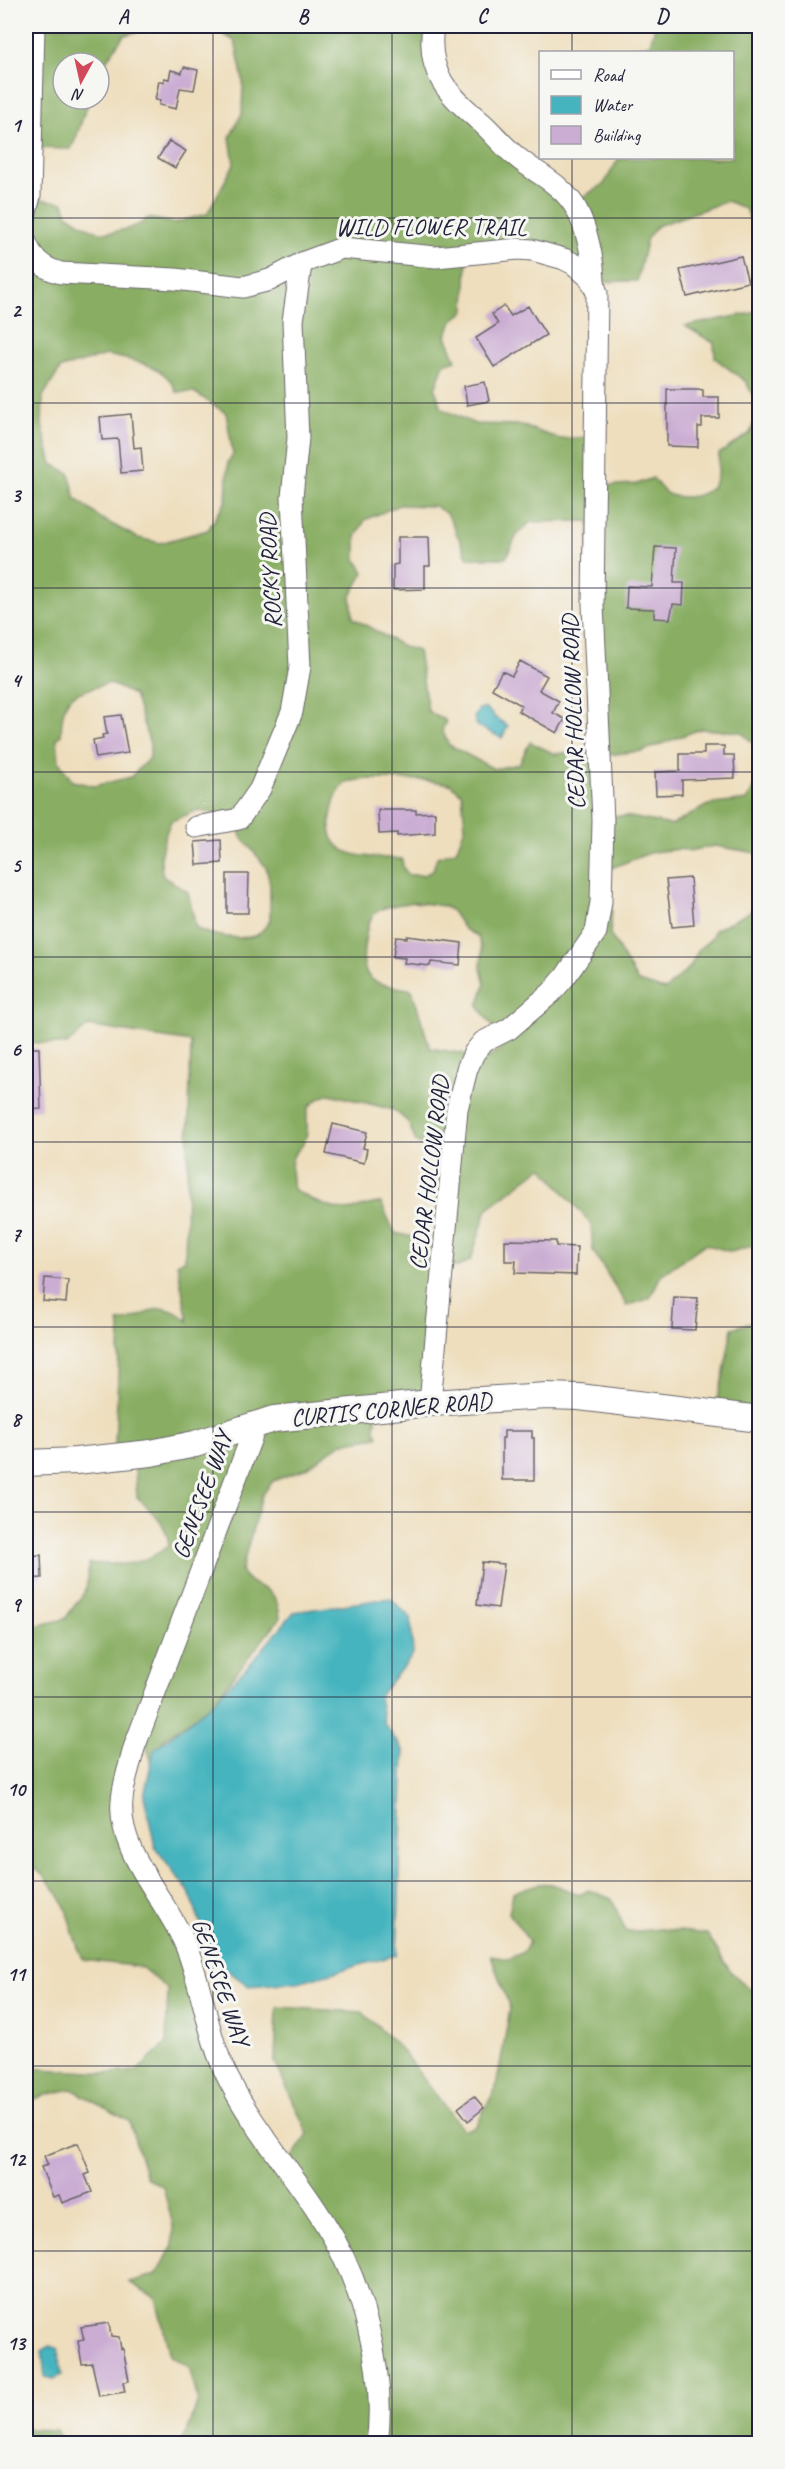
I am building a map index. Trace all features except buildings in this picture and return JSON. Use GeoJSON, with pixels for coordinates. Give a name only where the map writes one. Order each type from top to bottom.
{"type":"FeatureCollection","features":[{"type":"Feature","properties":{"kind":"street"},"geometry":{"type":"LineString","coordinates":[[26,212],[30,196],[34,26]]}},
{"type":"Feature","properties":{"kind":"street","name":"CEDAR HOLLOW ROAD"},"geometry":{"type":"LineString","coordinates":[[430,1403],[457,1109],[466,1069],[483,1042],[509,1029],[550,993],[565,977],[596,932],[601,902],[603,820],[593,605],[597,304],[590,251],[584,224],[574,204],[559,186],[517,158],[481,122],[462,108],[444,87],[435,64],[433,26]]}},
{"type":"Feature","properties":{"kind":"street","name":"WILD FLOWER TRAIL"},"geometry":{"type":"LineString","coordinates":[[26,242],[35,259],[51,270],[61,273],[175,279],[243,287],[270,280],[331,250],[342,248],[436,257],[492,250],[532,250],[574,264],[590,278],[594,287]]}},
{"type":"Feature","properties":{"kind":"street","name":"ROCKY ROAD"},"geometry":{"type":"LineString","coordinates":[[196,827],[239,819],[260,789],[292,712],[300,667],[292,497],[298,438],[293,321],[301,265]]}},
{"type":"Feature","properties":{"kind":"street","name":"CURTIS CORNER ROAD"},"geometry":{"type":"LineString","coordinates":[[26,1463],[76,1461],[151,1453],[195,1444],[274,1419],[430,1403],[547,1396],[579,1397],[759,1419]]}},
{"type":"Feature","properties":{"kind":"street","name":"GENESEE WAY"},"geometry":{"type":"LineString","coordinates":[[256,1425],[134,1748],[123,1788],[122,1814],[126,1838],[132,1852],[185,1942],[214,2045],[228,2078],[246,2110],[324,2221],[349,2267],[362,2301],[371,2339],[379,2397],[378,2444]]}},
{"type":"Feature","properties":{"kind":"green space"},"geometry":{"type":"Polygon","coordinates":[[[26,26],[163,26],[124,35],[111,54],[111,51],[51,51],[51,111],[85,111],[71,149],[34,148],[28,197],[64,203],[68,215],[82,224],[99,232],[113,232],[133,227],[148,218],[174,223],[207,214],[234,164],[230,137],[242,113],[243,80],[235,41],[209,26],[433,26],[435,65],[572,204],[604,184],[618,159],[734,159],[734,51],[632,51],[650,44],[655,26],[759,26],[759,241],[746,209],[727,201],[657,226],[647,238],[637,281],[594,282],[531,253],[467,260],[465,311],[453,320],[446,336],[456,360],[444,364],[435,389],[442,409],[475,424],[520,425],[560,439],[590,437],[595,486],[637,484],[653,478],[667,494],[682,497],[702,494],[712,487],[717,475],[719,454],[750,433],[759,410],[759,777],[759,862],[756,853],[715,846],[688,851],[680,849],[652,852],[606,870],[601,875],[612,911],[610,934],[638,982],[665,990],[690,967],[699,949],[712,938],[714,930],[750,912],[759,900],[759,1244],[731,1252],[705,1244],[661,1275],[650,1298],[627,1306],[593,1251],[591,1224],[542,1167],[487,1209],[471,1260],[458,1267],[441,1266],[423,1394],[378,1401],[375,1429],[378,1437],[342,1443],[307,1468],[273,1481],[262,1495],[241,1571],[247,1579],[270,1592],[278,1606],[280,1618],[210,1706],[164,1739],[152,1763],[147,1748],[146,1730],[120,1813],[185,1947],[208,2028],[284,2169],[308,2134],[275,2062],[277,2007],[362,2012],[399,2047],[463,2130],[475,2127],[496,2088],[510,2009],[491,1956],[508,1959],[524,1952],[529,1941],[509,1913],[513,1893],[540,1884],[560,1887],[579,1895],[589,1890],[612,1899],[626,1932],[661,1929],[707,1934],[730,1971],[759,1997],[760,2142],[752,2178],[753,2191],[760,2201],[759,2443],[180,2443],[191,2422],[198,2400],[189,2367],[170,2356],[156,2298],[129,2282],[156,2275],[173,2246],[173,2225],[163,2187],[146,2177],[129,2121],[72,2089],[42,2096],[26,2103],[26,2068],[107,2073],[137,2071],[166,2044],[168,1989],[141,1967],[84,1960],[62,1901],[43,1875],[26,1862],[26,1628],[65,1619],[86,1590],[89,1563],[131,1563],[149,1558],[168,1546],[166,1532],[162,1525],[137,1497],[134,1458],[115,1447],[120,1327],[118,1322],[160,1309],[168,1309],[188,1321],[177,1263],[185,1260],[191,1042],[88,1026],[67,1045],[26,1042],[26,26]],[[107,355],[61,368],[43,396],[42,425],[52,464],[69,473],[76,499],[102,519],[138,538],[160,543],[208,530],[226,501],[228,462],[233,454],[226,413],[194,392],[176,392],[165,375],[148,365],[107,355]],[[399,505],[365,520],[356,537],[356,559],[364,572],[351,596],[353,618],[404,647],[418,651],[428,711],[446,721],[442,730],[449,745],[494,769],[519,764],[530,742],[555,754],[590,750],[589,521],[531,522],[518,533],[506,558],[468,558],[448,515],[435,506],[399,505]],[[109,683],[77,694],[66,703],[61,736],[57,738],[59,762],[72,781],[94,786],[131,777],[150,757],[150,744],[134,695],[109,683]],[[700,729],[643,751],[595,756],[597,816],[625,816],[672,825],[708,805],[747,800],[759,777],[753,743],[741,732],[700,729]],[[368,779],[346,782],[333,806],[330,831],[334,842],[342,849],[364,856],[402,859],[403,867],[408,875],[424,875],[433,870],[437,857],[456,851],[465,827],[462,794],[450,784],[425,780],[368,779]],[[198,810],[171,821],[161,855],[163,876],[188,892],[196,928],[226,937],[243,938],[257,935],[270,921],[270,885],[266,867],[240,835],[239,828],[222,815],[198,810]],[[414,902],[381,909],[370,920],[366,932],[364,966],[367,974],[379,983],[412,990],[430,1048],[465,1054],[480,1063],[506,1045],[478,1006],[485,984],[481,969],[482,951],[478,937],[464,929],[452,911],[444,906],[414,902]],[[330,1094],[311,1104],[308,1110],[306,1136],[294,1155],[292,1163],[293,1189],[313,1200],[338,1209],[346,1210],[381,1203],[395,1233],[439,1243],[451,1149],[416,1142],[408,1122],[394,1110],[330,1094]]]}},
{"type":"Feature","properties":{"kind":"green space"},"geometry":{"type":"Polygon","coordinates":[[[759,309],[759,408],[746,382],[715,358],[714,343],[685,326],[752,313],[759,309]]]}},
{"type":"Feature","properties":{"kind":"green space"},"geometry":{"type":"Polygon","coordinates":[[[759,1320],[759,1415],[714,1409],[723,1378],[732,1328],[759,1320]]]}},
{"type":"Feature","properties":{"kind":"green space"},"geometry":{"type":"Polygon","coordinates":[[[26,2427],[57,2430],[63,2443],[26,2443],[26,2427]]]}},
{"type":"Feature","properties":{"kind":"water"},"geometry":{"type":"Polygon","coordinates":[[[484,708],[508,726],[502,738],[477,726],[474,718],[479,709],[484,708]]]}},
{"type":"Feature","properties":{"kind":"water"},"geometry":{"type":"Polygon","coordinates":[[[390,1598],[411,1618],[413,1655],[379,1696],[384,1724],[404,1751],[397,1955],[298,1982],[249,1986],[215,1962],[189,1892],[155,1847],[144,1796],[154,1750],[208,1707],[249,1665],[294,1612],[390,1598]]]}},
{"type":"Feature","properties":{"kind":"water"},"geometry":{"type":"Polygon","coordinates":[[[50,2346],[58,2349],[62,2375],[54,2379],[45,2377],[42,2351],[50,2346]]]}}]}
